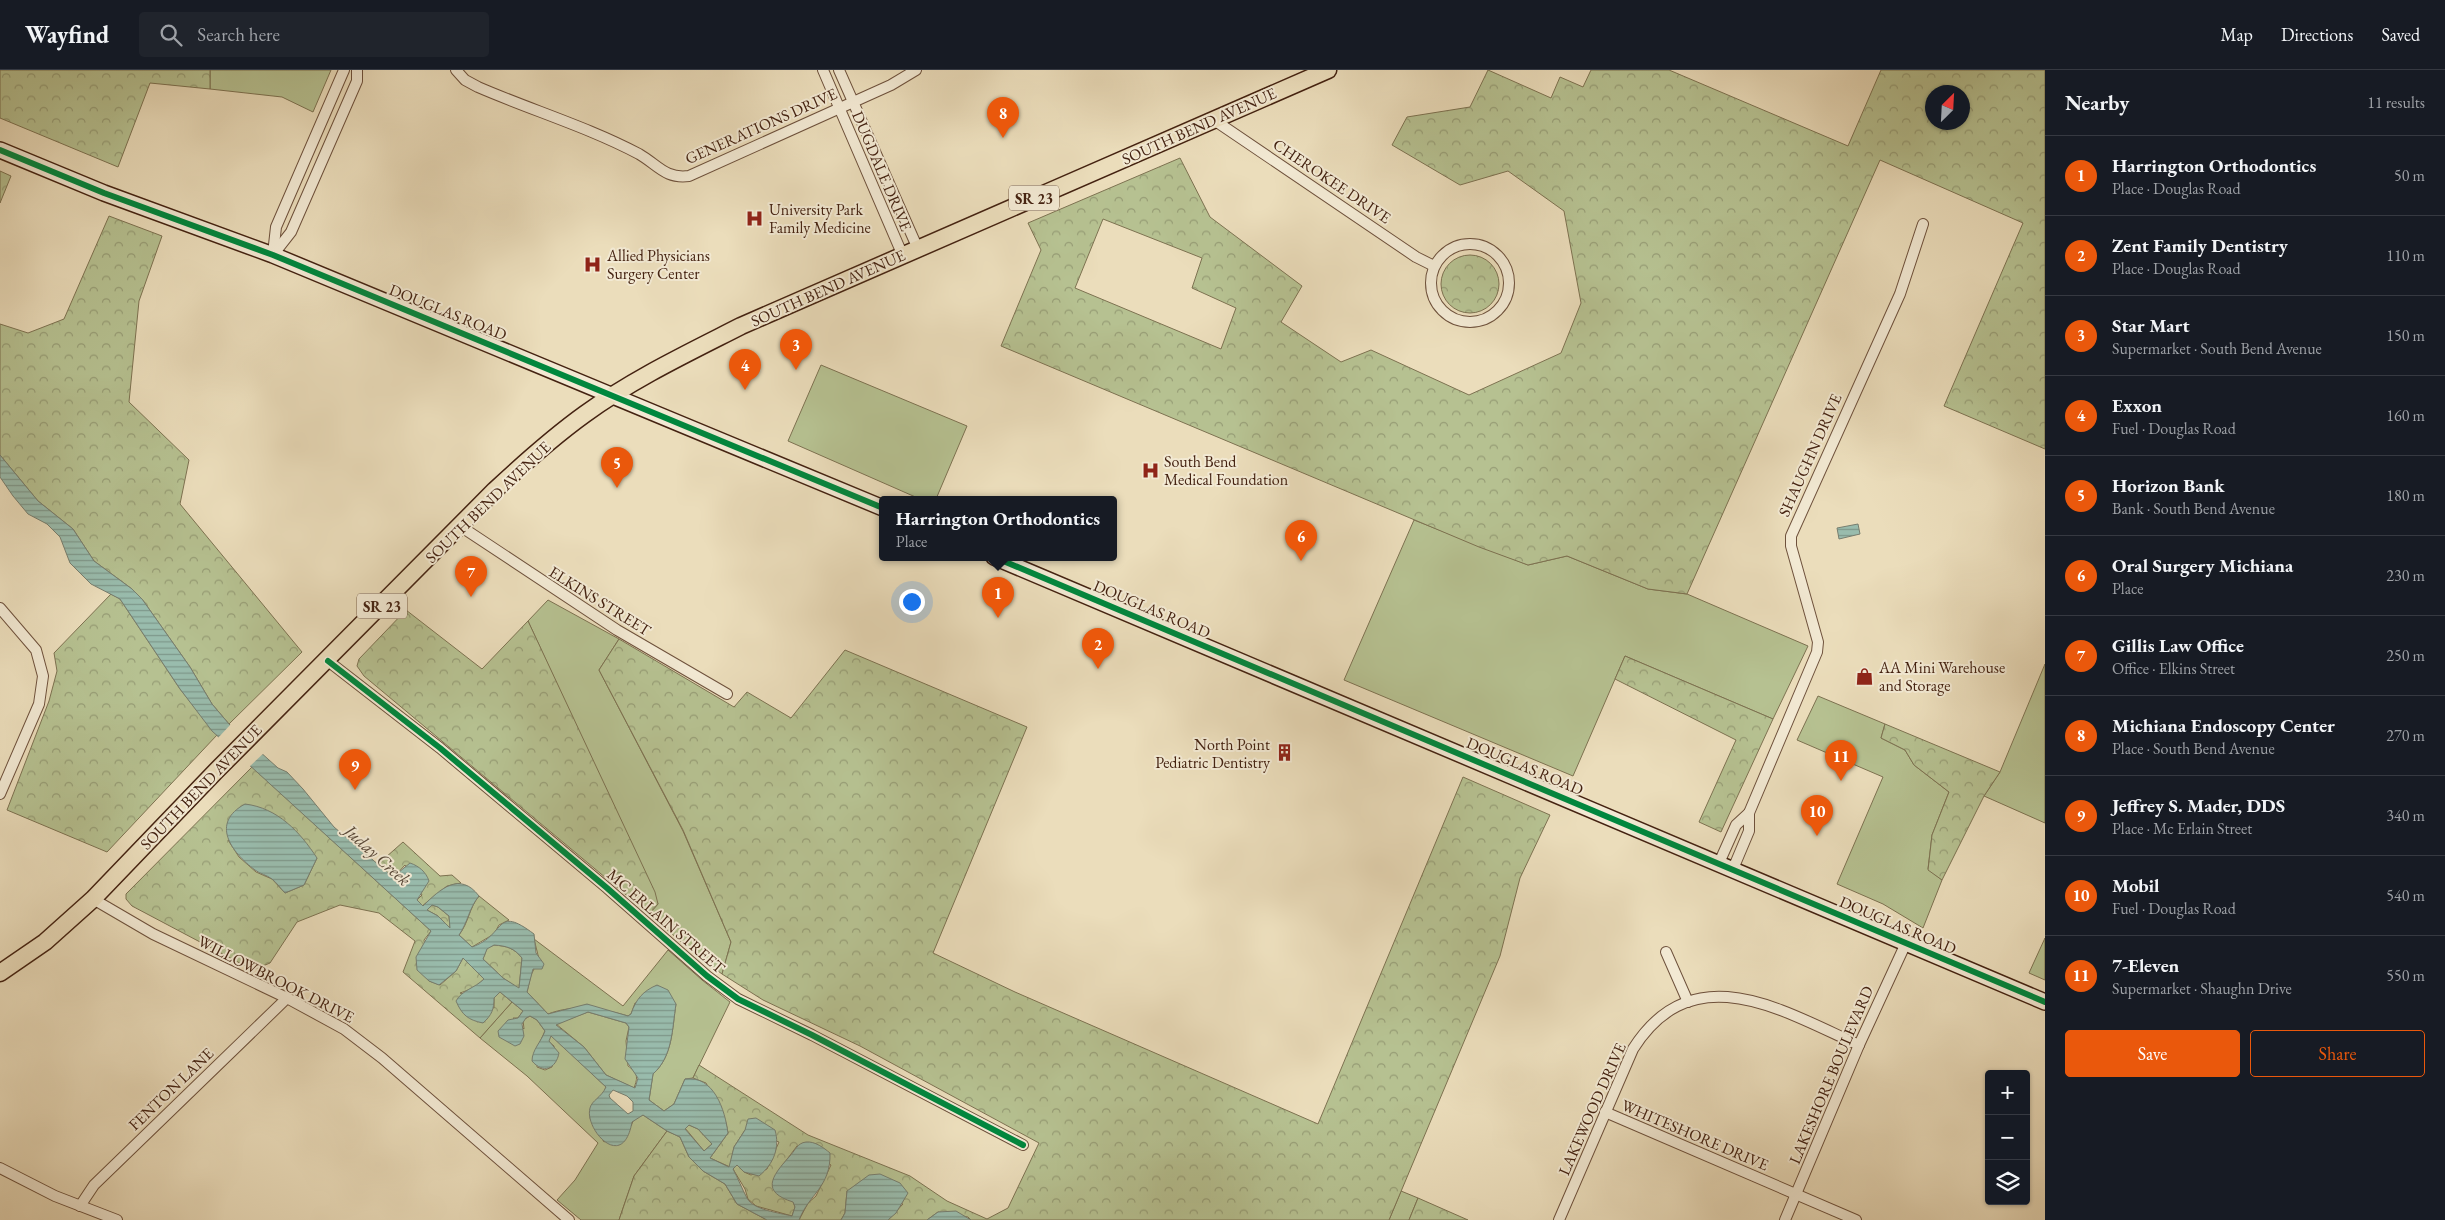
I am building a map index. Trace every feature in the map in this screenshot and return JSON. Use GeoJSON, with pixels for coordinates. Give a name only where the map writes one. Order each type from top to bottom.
{"type":"FeatureCollection","features":[{"type":"Feature","properties":{"kind":"main road","name":"SOUTH BEND AVENUE"},"geometry":{"type":"LineString","coordinates":[[0,974],[45,942],[93,899],[215,772],[328,661],[460,526],[522,465],[586,413],[678,358],[740,326],[1328,70]]}},
{"type":"Feature","properties":{"kind":"street"},"geometry":{"type":"LineString","coordinates":[[272,255],[276,227],[344,70]]}},
{"type":"Feature","properties":{"kind":"street"},"geometry":{"type":"LineString","coordinates":[[272,255],[291,232],[319,164],[357,81],[357,70]]}},
{"type":"Feature","properties":{"kind":"street","name":"GENERATIONS DRIVE"},"geometry":{"type":"LineString","coordinates":[[456,70],[465,80],[478,87],[637,153],[670,176],[678,178],[689,176],[891,85],[916,70]]}},
{"type":"Feature","properties":{"kind":"street","name":"DUGDALE DRIVE"},"geometry":{"type":"LineString","coordinates":[[823,70],[903,256]]}},
{"type":"Feature","properties":{"kind":"street","name":"DUGDALE DRIVE"},"geometry":{"type":"LineString","coordinates":[[839,70],[918,249]]}},
{"type":"Feature","properties":{"kind":"street","name":"CHEROKEE DRIVE"},"geometry":{"type":"LineString","coordinates":[[1214,120],[1416,257],[1434,266]]}},
{"type":"Feature","properties":{"kind":"street","name":"DOUGLAS ROAD"},"geometry":{"type":"LineString","coordinates":[[0,150],[104,193],[272,255],[879,506]]}},
{"type":"Feature","properties":{"kind":"street"},"geometry":{"type":"LineString","coordinates":[[305,158],[319,164]]}},
{"type":"Feature","properties":{"kind":"street","name":"SHAUGHN DRIVE"},"geometry":{"type":"LineString","coordinates":[[1726,866],[1749,831],[1749,814],[1817,652],[1818,642],[1790,546],[1791,536],[1900,294],[1923,224]]}},
{"type":"Feature","properties":{"kind":"street"},"geometry":{"type":"LineString","coordinates":[[1459,245],[1481,246],[1491,250],[1506,267],[1509,289],[1505,300],[1498,310],[1488,318],[1465,322],[1453,318],[1443,311],[1436,302],[1431,290],[1434,266],[1445,254],[1459,245]]}},
{"type":"Feature","properties":{"kind":"street","name":"ELKINS STREET"},"geometry":{"type":"LineString","coordinates":[[460,526],[617,630],[728,694]]}},
{"type":"Feature","properties":{"kind":"street","name":"DOUGLAS ROAD"},"geometry":{"type":"LineString","coordinates":[[1003,561],[2045,1002]]}},
{"type":"Feature","properties":{"kind":"street"},"geometry":{"type":"LineString","coordinates":[[0,608],[36,650],[41,664],[43,689],[39,704],[0,794]]}},
{"type":"Feature","properties":{"kind":"street","name":"MC ERLAIN STREET"},"geometry":{"type":"LineString","coordinates":[[328,661],[440,748],[730,994],[752,1007],[812,1034],[1024,1145]]}},
{"type":"Feature","properties":{"kind":"street","name":"SHAUGHN DRIVE"},"geometry":{"type":"LineString","coordinates":[[1726,866],[1736,825],[1749,814]]}},
{"type":"Feature","properties":{"kind":"street","name":"WILLOWBROOK DRIVE"},"geometry":{"type":"LineString","coordinates":[[93,899],[153,934],[324,1017],[364,1042],[569,1220]]}},
{"type":"Feature","properties":{"kind":"street","name":"LAKESHORE BOULEVARD"},"geometry":{"type":"LineString","coordinates":[[1785,1220],[1859,1045],[1906,943]]}},
{"type":"Feature","properties":{"kind":"street"},"geometry":{"type":"LineString","coordinates":[[1666,952],[1688,1002]]}},
{"type":"Feature","properties":{"kind":"street","name":"LAKEWOOD DRIVE"},"geometry":{"type":"LineString","coordinates":[[1562,1219],[1605,1112],[1638,1042],[1662,1017],[1688,1002],[1723,996],[1754,1001],[1859,1045]]}},
{"type":"Feature","properties":{"kind":"street","name":"FENTON LANE"},"geometry":{"type":"LineString","coordinates":[[80,1206],[94,1184],[287,998]]}},
{"type":"Feature","properties":{"kind":"street","name":"WHITESHORE DRIVE"},"geometry":{"type":"LineString","coordinates":[[1605,1112],[1856,1220]]}},
{"type":"Feature","properties":{"kind":"street"},"geometry":{"type":"LineString","coordinates":[[0,1168],[80,1206],[117,1220]]}},
{"type":"Feature","properties":{"kind":"green space"},"geometry":{"type":"Polygon","coordinates":[[[0,70],[210,70],[210,89],[150,83],[118,167],[0,118],[0,70]]]}},
{"type":"Feature","properties":{"kind":"green space"},"geometry":{"type":"Polygon","coordinates":[[[210,70],[331,70],[313,112],[282,97],[210,89],[210,70]]]}},
{"type":"Feature","properties":{"kind":"green space"},"geometry":{"type":"Polygon","coordinates":[[[1488,70],[1551,98],[1560,77],[1583,87],[1591,70],[1669,70],[1848,146],[1881,70],[2045,70],[2045,449],[1944,406],[2023,223],[1880,160],[1687,594],[1648,589],[1567,556],[1528,565],[1479,547],[1001,346],[1041,250],[1028,223],[1180,158],[1210,217],[1302,286],[1281,322],[1341,362],[1371,350],[1469,395],[1561,353],[1581,303],[1564,211],[1508,171],[1460,185],[1392,145],[1407,117],[1470,107],[1488,70]],[[1103,219],[1075,288],[1221,349],[1236,308],[1192,288],[1202,258],[1103,219]]]}},
{"type":"Feature","properties":{"kind":"green space"},"geometry":{"type":"Polygon","coordinates":[[[0,171],[11,176],[0,203],[0,171]]]}},
{"type":"Feature","properties":{"kind":"green space"},"geometry":{"type":"Polygon","coordinates":[[[109,216],[162,236],[139,301],[129,402],[189,460],[180,504],[302,652],[229,724],[212,704],[190,667],[142,599],[132,589],[94,561],[73,529],[38,501],[0,455],[0,324],[28,333],[64,319],[109,216]]]}},
{"type":"Feature","properties":{"kind":"green space"},"geometry":{"type":"Polygon","coordinates":[[[1470,255],[1481,257],[1494,268],[1499,284],[1497,295],[1486,308],[1470,313],[1459,311],[1446,300],[1441,284],[1443,273],[1454,260],[1470,255]]]}},
{"type":"Feature","properties":{"kind":"green space"},"geometry":{"type":"Polygon","coordinates":[[[821,365],[967,426],[937,496],[913,496],[788,441],[821,365]]]}},
{"type":"Feature","properties":{"kind":"green space"},"geometry":{"type":"Polygon","coordinates":[[[1414,520],[1528,565],[1567,556],[1648,589],[1687,594],[1808,646],[1773,719],[1625,656],[1573,776],[1344,680],[1414,520]]]}},
{"type":"Feature","properties":{"kind":"green space"},"geometry":{"type":"Polygon","coordinates":[[[111,594],[120,599],[180,689],[217,735],[107,852],[7,810],[49,701],[57,671],[54,653],[111,594]]]}},
{"type":"Feature","properties":{"kind":"green space"},"geometry":{"type":"Polygon","coordinates":[[[548,600],[619,639],[599,670],[683,831],[731,942],[722,974],[694,953],[649,914],[658,904],[528,621],[548,600]]]}},
{"type":"Feature","properties":{"kind":"green space"},"geometry":{"type":"Polygon","coordinates":[[[406,610],[482,669],[528,621],[655,892],[658,904],[649,914],[364,676],[357,666],[359,659],[406,610]]]}},
{"type":"Feature","properties":{"kind":"green space"},"geometry":{"type":"Polygon","coordinates":[[[619,639],[734,707],[747,692],[791,718],[845,650],[1027,727],[933,953],[1015,992],[1318,1124],[1463,777],[1550,815],[1520,878],[1500,956],[1389,1220],[971,1220],[968,1217],[938,1212],[927,1220],[888,1220],[903,1204],[847,1191],[845,1213],[841,1220],[799,1220],[808,1203],[816,1196],[831,1165],[797,1146],[782,1166],[795,1207],[792,1216],[756,1206],[748,1199],[745,1189],[733,1169],[736,1165],[740,1166],[744,1172],[751,1175],[767,1169],[779,1142],[745,1130],[734,1147],[730,1167],[710,1158],[728,1133],[726,1123],[706,1083],[693,1078],[699,1065],[808,1135],[910,1176],[947,1201],[987,1219],[1008,1208],[1039,1143],[860,1046],[763,1000],[722,974],[731,942],[683,830],[599,670],[619,639]]]}},
{"type":"Feature","properties":{"kind":"green space"},"geometry":{"type":"Polygon","coordinates":[[[1625,656],[1773,719],[1721,832],[1699,822],[1736,740],[1615,679],[1625,656]]]}},
{"type":"Feature","properties":{"kind":"green space"},"geometry":{"type":"Polygon","coordinates":[[[2045,664],[2045,823],[1984,796],[2000,772],[2045,664]]]}},
{"type":"Feature","properties":{"kind":"green space"},"geometry":{"type":"Polygon","coordinates":[[[1818,696],[1885,724],[1881,738],[1905,750],[1914,765],[1949,792],[1932,835],[1928,869],[1942,880],[1923,928],[1883,904],[1837,884],[1883,777],[1797,740],[1818,696]]]}},
{"type":"Feature","properties":{"kind":"green space"},"geometry":{"type":"Polygon","coordinates":[[[1885,724],[2000,772],[1984,796],[1942,880],[1928,870],[1932,835],[1949,792],[1914,765],[1905,750],[1881,738],[1885,724]]]}},
{"type":"Feature","properties":{"kind":"green space"},"geometry":{"type":"Polygon","coordinates":[[[252,767],[431,931],[424,940],[429,981],[440,985],[456,971],[463,958],[484,979],[474,988],[460,993],[494,1008],[494,998],[500,992],[512,1002],[480,1038],[403,972],[415,941],[379,913],[340,905],[297,922],[270,963],[253,970],[132,906],[126,899],[126,894],[252,767]],[[228,840],[239,857],[256,872],[272,879],[285,893],[304,885],[317,858],[228,840]]]}},
{"type":"Feature","properties":{"kind":"green space"},"geometry":{"type":"Polygon","coordinates":[[[403,842],[440,876],[452,875],[461,883],[447,886],[422,906],[417,900],[422,895],[405,865],[394,877],[377,865],[403,842]]]}},
{"type":"Feature","properties":{"kind":"green space"},"geometry":{"type":"Polygon","coordinates":[[[479,896],[509,920],[499,925],[494,934],[472,947],[459,935],[479,896]]]}},
{"type":"Feature","properties":{"kind":"green space"},"geometry":{"type":"Polygon","coordinates":[[[432,905],[438,907],[449,916],[450,929],[438,916],[427,910],[432,905]]]}},
{"type":"Feature","properties":{"kind":"green space"},"geometry":{"type":"Polygon","coordinates":[[[2045,938],[2045,980],[2029,973],[2045,938]]]}},
{"type":"Feature","properties":{"kind":"green space"},"geometry":{"type":"Polygon","coordinates":[[[534,939],[623,1006],[668,950],[730,1002],[693,1078],[685,1079],[674,1104],[664,1111],[649,1100],[653,1074],[660,1067],[668,1051],[676,1004],[635,1003],[631,1014],[628,1016],[588,1008],[568,1009],[548,1014],[527,992],[531,975],[539,959],[534,939]]]}},
{"type":"Feature","properties":{"kind":"green space"},"geometry":{"type":"Polygon","coordinates":[[[494,945],[510,948],[522,958],[519,989],[503,978],[483,959],[487,948],[494,945]]]}},
{"type":"Feature","properties":{"kind":"green space"},"geometry":{"type":"Polygon","coordinates":[[[512,1002],[523,1011],[518,1018],[513,1018],[524,1029],[523,1020],[530,1016],[537,1020],[545,1031],[538,1046],[537,1067],[545,1070],[552,1067],[554,1046],[548,1041],[551,1035],[606,1087],[603,1094],[595,1101],[590,1118],[604,1142],[631,1126],[634,1119],[643,1115],[667,1131],[634,1176],[619,1220],[581,1220],[557,1200],[575,1180],[598,1143],[527,1076],[480,1038],[512,1002]]]}},
{"type":"Feature","properties":{"kind":"green space"},"geometry":{"type":"Polygon","coordinates":[[[588,1012],[626,1023],[629,1027],[626,1041],[628,1066],[634,1071],[636,1076],[634,1088],[606,1075],[584,1047],[556,1024],[588,1012]]]}},
{"type":"Feature","properties":{"kind":"green space"},"geometry":{"type":"Polygon","coordinates":[[[689,1125],[698,1129],[712,1144],[704,1151],[685,1128],[689,1125]]]}},
{"type":"Feature","properties":{"kind":"green space"},"geometry":{"type":"Polygon","coordinates":[[[667,1131],[680,1137],[689,1157],[703,1171],[725,1184],[737,1204],[767,1220],[619,1220],[634,1176],[667,1131]]]}},
{"type":"Feature","properties":{"kind":"green space"},"geometry":{"type":"Polygon","coordinates":[[[1401,1191],[1418,1198],[1409,1220],[1389,1220],[1401,1191]]]}},
{"type":"Feature","properties":{"kind":"green space"},"geometry":{"type":"Polygon","coordinates":[[[1418,1198],[1468,1220],[1409,1220],[1418,1198]]]}},
{"type":"Feature","properties":{"kind":"shaded area"},"geometry":{"type":"Polygon","coordinates":[[[0,455],[38,501],[73,529],[94,561],[132,589],[142,599],[190,667],[212,704],[229,724],[278,768],[287,772],[334,827],[393,877],[410,863],[422,870],[429,881],[417,900],[423,906],[450,885],[465,885],[479,896],[459,935],[472,947],[483,942],[506,922],[521,925],[534,934],[536,953],[544,964],[542,969],[533,969],[527,992],[548,1014],[587,1004],[628,1016],[641,996],[648,990],[657,985],[668,990],[676,1004],[672,1032],[668,1051],[660,1067],[653,1074],[649,1100],[664,1111],[674,1104],[685,1079],[695,1079],[711,1088],[721,1105],[728,1133],[710,1158],[729,1167],[734,1147],[745,1130],[748,1119],[756,1118],[775,1130],[777,1143],[772,1161],[759,1176],[744,1172],[737,1165],[733,1169],[750,1202],[767,1210],[792,1216],[795,1207],[793,1202],[776,1194],[772,1183],[778,1171],[798,1146],[806,1142],[813,1143],[828,1151],[830,1153],[827,1174],[799,1220],[767,1220],[737,1204],[725,1184],[703,1171],[689,1157],[680,1137],[643,1115],[632,1122],[627,1137],[621,1144],[613,1146],[605,1142],[593,1126],[590,1108],[606,1087],[551,1036],[549,1041],[559,1053],[555,1063],[548,1068],[536,1065],[532,1061],[532,1057],[545,1031],[537,1020],[530,1016],[522,1024],[524,1036],[520,1044],[515,1046],[499,1037],[498,1031],[508,1020],[518,1018],[523,1011],[500,992],[494,998],[493,1009],[489,1017],[483,1023],[466,1016],[456,1001],[462,994],[484,979],[463,958],[456,971],[439,985],[429,981],[417,970],[416,957],[431,931],[212,731],[180,689],[120,599],[91,584],[70,563],[60,537],[47,524],[28,514],[0,477],[0,455]],[[432,905],[427,910],[438,916],[450,928],[449,916],[438,907],[432,905]],[[494,945],[487,949],[483,959],[503,978],[519,988],[522,958],[516,952],[506,947],[494,945]],[[588,1012],[556,1025],[584,1047],[606,1075],[635,1088],[638,1078],[625,1059],[629,1027],[626,1023],[588,1012]],[[613,1090],[609,1095],[628,1114],[633,1111],[633,1102],[627,1096],[613,1090]],[[689,1125],[685,1129],[704,1151],[712,1144],[698,1129],[689,1125]]]}},
{"type":"Feature","properties":{"kind":"shaded area"},"geometry":{"type":"Polygon","coordinates":[[[1858,524],[1860,534],[1839,539],[1837,528],[1858,524]]]}},
{"type":"Feature","properties":{"kind":"shaded area"},"geometry":{"type":"Polygon","coordinates":[[[245,804],[268,810],[278,816],[310,848],[317,858],[304,885],[285,893],[272,879],[257,871],[238,855],[228,837],[226,828],[228,820],[234,812],[245,804]]]}},
{"type":"Feature","properties":{"kind":"shaded area"},"geometry":{"type":"Polygon","coordinates":[[[880,1174],[900,1183],[908,1193],[896,1213],[888,1220],[841,1220],[845,1213],[847,1191],[869,1175],[880,1174]]]}},
{"type":"Feature","properties":{"kind":"shaded area"},"geometry":{"type":"Polygon","coordinates":[[[956,1211],[971,1220],[927,1220],[938,1212],[956,1211]]]}},
{"type":"Feature","properties":{"kind":"pier"},"geometry":{"type":"Polygon","coordinates":[[[232,723],[265,752],[248,768],[217,739],[232,723]]]}},
{"type":"Feature","properties":{"kind":"cycle path"},"geometry":{"type":"LineString","coordinates":[[0,150],[104,193],[273,255],[879,506]]}},
{"type":"Feature","properties":{"kind":"cycle path"},"geometry":{"type":"LineString","coordinates":[[1003,561],[2045,1002]]}},
{"type":"Feature","properties":{"kind":"cycle path"},"geometry":{"type":"LineString","coordinates":[[328,661],[440,748],[607,888],[707,976],[738,999],[812,1035],[1023,1145]]}},
{"type":"Feature","properties":{"kind":"place","name":"Michiana Endoscopy Center"},"geometry":{"type":"Point","coordinates":[1003,138]}},
{"type":"Feature","properties":{"kind":"place","name":"University Park Family Medicine"},"geometry":{"type":"Point","coordinates":[755,218]}},
{"type":"Feature","properties":{"kind":"place","name":"Allied Physicians Surgery Center"},"geometry":{"type":"Point","coordinates":[593,264]}},
{"type":"Feature","properties":{"kind":"place","name":"Star Mart"},"geometry":{"type":"Point","coordinates":[796,370]}},
{"type":"Feature","properties":{"kind":"place","name":"Exxon"},"geometry":{"type":"Point","coordinates":[745,390]}},
{"type":"Feature","properties":{"kind":"place","name":"South Bend Medical Foundation"},"geometry":{"type":"Point","coordinates":[1150,470]}},
{"type":"Feature","properties":{"kind":"place","name":"Horizon Bank"},"geometry":{"type":"Point","coordinates":[617,488]}},
{"type":"Feature","properties":{"kind":"place","name":"Oral Surgery Michiana"},"geometry":{"type":"Point","coordinates":[1301,561]}},
{"type":"Feature","properties":{"kind":"place","name":"Gillis Law Office"},"geometry":{"type":"Point","coordinates":[471,597]}},
{"type":"Feature","properties":{"kind":"place","name":"Harrington Orthodontics"},"geometry":{"type":"Point","coordinates":[998,618]}},
{"type":"Feature","properties":{"kind":"place","name":"Zent Family Dentistry"},"geometry":{"type":"Point","coordinates":[1098,669]}},
{"type":"Feature","properties":{"kind":"place","name":"AA Mini Warehouse and Storage"},"geometry":{"type":"Point","coordinates":[1865,676]}},
{"type":"Feature","properties":{"kind":"place","name":"North Point Pediatric Dentistry"},"geometry":{"type":"Point","coordinates":[1284,753]}},
{"type":"Feature","properties":{"kind":"place","name":"7-Eleven"},"geometry":{"type":"Point","coordinates":[1841,781]}},
{"type":"Feature","properties":{"kind":"place","name":"Jeffrey S. Mader, DDS"},"geometry":{"type":"Point","coordinates":[355,790]}},
{"type":"Feature","properties":{"kind":"place","name":"Mobil"},"geometry":{"type":"Point","coordinates":[1817,836]}},
{"type":"Feature","properties":{"kind":"water label","name":"Juday Creek"},"geometry":{"type":"Point","coordinates":[378,855]}}]}
